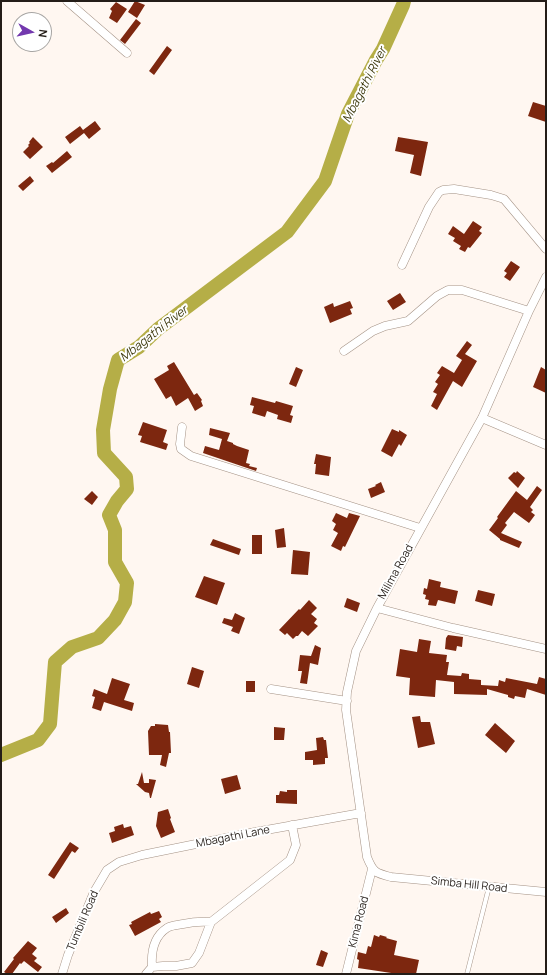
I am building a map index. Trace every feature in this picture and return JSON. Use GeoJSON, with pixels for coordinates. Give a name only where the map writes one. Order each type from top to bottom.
{"type":"FeatureCollection","features":[{"type":"Feature","properties":{"kind":"street"},"geometry":{"type":"LineString","coordinates":[[67,1],[127,53]]}},
{"type":"Feature","properties":{"kind":"street"},"geometry":{"type":"LineString","coordinates":[[402,265],[429,207],[439,192],[443,190],[454,189],[491,195],[504,199],[546,248]]}},
{"type":"Feature","properties":{"kind":"street","name":"Milima Road"},"geometry":{"type":"LineString","coordinates":[[372,869],[367,857],[346,710],[351,669],[356,651],[377,608],[420,528],[482,418],[528,310],[546,277]]}},
{"type":"Feature","properties":{"kind":"street"},"geometry":{"type":"LineString","coordinates":[[344,351],[373,331],[384,326],[408,321],[437,296],[448,290],[462,290],[528,310]]}},
{"type":"Feature","properties":{"kind":"street"},"geometry":{"type":"LineString","coordinates":[[482,418],[546,444]]}},
{"type":"Feature","properties":{"kind":"street"},"geometry":{"type":"LineString","coordinates":[[182,427],[180,444],[181,449],[191,456],[420,528]]}},
{"type":"Feature","properties":{"kind":"street"},"geometry":{"type":"LineString","coordinates":[[377,608],[453,628],[546,649]]}},
{"type":"Feature","properties":{"kind":"street"},"geometry":{"type":"LineString","coordinates":[[271,689],[347,702]]}},
{"type":"Feature","properties":{"kind":"street","name":"Mbagathi Lane"},"geometry":{"type":"LineString","coordinates":[[107,870],[119,862],[142,855],[255,832],[361,813]]}},
{"type":"Feature","properties":{"kind":"street"},"geometry":{"type":"LineString","coordinates":[[146,974],[152,967],[176,966],[192,963],[199,953],[211,922],[290,860],[296,845],[292,825]]}},
{"type":"Feature","properties":{"kind":"street","name":"Simba Hill Road"},"geometry":{"type":"LineString","coordinates":[[372,869],[380,874],[391,877],[546,892]]}},
{"type":"Feature","properties":{"kind":"street","name":"Kima Road"},"geometry":{"type":"LineString","coordinates":[[346,974],[372,869]]}},
{"type":"Feature","properties":{"kind":"street","name":"Tumbili Road"},"geometry":{"type":"LineString","coordinates":[[62,974],[68,955],[94,892],[107,870]]}},
{"type":"Feature","properties":{"kind":"street"},"geometry":{"type":"LineString","coordinates":[[152,967],[151,956],[153,946],[160,935],[168,927],[211,922]]}},
{"type":"Feature","properties":{"kind":"lane"},"geometry":{"type":"LineString","coordinates":[[467,974],[489,887]]}},
{"type":"Feature","properties":{"kind":"building"},"geometry":{"type":"Polygon","coordinates":[[[135,1],[145,5],[137,18],[128,12],[135,1]]]}},
{"type":"Feature","properties":{"kind":"building"},"geometry":{"type":"Polygon","coordinates":[[[116,2],[127,9],[117,23],[109,18],[112,11],[110,9],[116,2]]]}},
{"type":"Feature","properties":{"kind":"building"},"geometry":{"type":"Polygon","coordinates":[[[136,19],[141,23],[125,44],[120,40],[136,19]]]}},
{"type":"Feature","properties":{"kind":"building"},"geometry":{"type":"Polygon","coordinates":[[[167,46],[172,50],[154,75],[149,71],[167,46]]]}},
{"type":"Feature","properties":{"kind":"building"},"geometry":{"type":"Polygon","coordinates":[[[533,102],[546,106],[546,122],[528,116],[533,102]]]}},
{"type":"Feature","properties":{"kind":"building"},"geometry":{"type":"Polygon","coordinates":[[[95,121],[101,129],[89,139],[84,133],[70,144],[65,137],[80,126],[83,130],[95,121]]]}},
{"type":"Feature","properties":{"kind":"building"},"geometry":{"type":"Polygon","coordinates":[[[33,137],[43,147],[30,159],[23,152],[29,146],[29,142],[33,137]]]}},
{"type":"Feature","properties":{"kind":"building"},"geometry":{"type":"Polygon","coordinates":[[[398,137],[428,142],[421,176],[410,173],[414,155],[395,151],[398,137]]]}},
{"type":"Feature","properties":{"kind":"building"},"geometry":{"type":"Polygon","coordinates":[[[67,151],[72,157],[52,173],[46,166],[52,162],[53,163],[67,151]]]}},
{"type":"Feature","properties":{"kind":"building"},"geometry":{"type":"Polygon","coordinates":[[[30,176],[34,181],[23,191],[18,186],[30,176]]]}},
{"type":"Feature","properties":{"kind":"building"},"geometry":{"type":"Polygon","coordinates":[[[473,221],[482,227],[479,231],[482,233],[465,252],[459,249],[461,246],[453,241],[455,238],[448,234],[453,226],[464,234],[473,221]]]}},
{"type":"Feature","properties":{"kind":"building"},"geometry":{"type":"Polygon","coordinates":[[[511,261],[520,267],[510,281],[504,277],[507,273],[504,271],[511,261]]]}},
{"type":"Feature","properties":{"kind":"building"},"geometry":{"type":"Polygon","coordinates":[[[400,293],[406,302],[393,310],[387,301],[400,293]]]}},
{"type":"Feature","properties":{"kind":"building"},"geometry":{"type":"Polygon","coordinates":[[[350,301],[353,308],[350,309],[352,314],[330,323],[324,307],[333,303],[334,307],[350,301]]]}},
{"type":"Feature","properties":{"kind":"building"},"geometry":{"type":"Polygon","coordinates":[[[467,341],[472,345],[465,354],[477,361],[462,387],[453,381],[437,410],[431,406],[437,394],[433,392],[438,384],[435,382],[440,375],[437,373],[442,366],[454,373],[462,360],[456,356],[467,341]]]}},
{"type":"Feature","properties":{"kind":"building"},"geometry":{"type":"Polygon","coordinates":[[[174,362],[194,395],[197,393],[202,400],[203,406],[195,411],[188,398],[176,406],[171,396],[166,399],[154,379],[169,370],[167,366],[174,362]]]}},
{"type":"Feature","properties":{"kind":"building"},"geometry":{"type":"Polygon","coordinates":[[[296,367],[303,370],[296,387],[289,384],[296,367]]]}},
{"type":"Feature","properties":{"kind":"building"},"geometry":{"type":"Polygon","coordinates":[[[541,367],[546,370],[546,393],[533,387],[541,367]]]}},
{"type":"Feature","properties":{"kind":"building"},"geometry":{"type":"Polygon","coordinates":[[[252,397],[275,403],[276,401],[293,406],[290,415],[293,416],[291,423],[277,419],[278,415],[267,411],[265,417],[252,413],[254,406],[250,405],[252,397]]]}},
{"type":"Feature","properties":{"kind":"building"},"geometry":{"type":"Polygon","coordinates":[[[143,422],[167,430],[163,442],[168,444],[166,450],[140,442],[142,436],[138,435],[143,422]]]}},
{"type":"Feature","properties":{"kind":"building"},"geometry":{"type":"Polygon","coordinates":[[[210,428],[230,433],[227,441],[249,450],[246,463],[250,464],[249,466],[257,468],[256,471],[203,453],[205,446],[219,450],[222,439],[209,435],[210,428]]]}},
{"type":"Feature","properties":{"kind":"building"},"geometry":{"type":"Polygon","coordinates":[[[392,429],[399,432],[399,430],[407,435],[401,446],[399,444],[392,457],[381,451],[392,429]]]}},
{"type":"Feature","properties":{"kind":"building"},"geometry":{"type":"Polygon","coordinates":[[[316,454],[331,457],[329,476],[315,474],[316,464],[314,464],[316,454]]]}},
{"type":"Feature","properties":{"kind":"building"},"geometry":{"type":"Polygon","coordinates":[[[517,471],[525,478],[518,488],[508,478],[517,471]]]}},
{"type":"Feature","properties":{"kind":"building"},"geometry":{"type":"Polygon","coordinates":[[[381,482],[385,492],[371,498],[368,489],[381,482]]]}},
{"type":"Feature","properties":{"kind":"building"},"geometry":{"type":"Polygon","coordinates":[[[537,486],[542,490],[530,507],[533,510],[531,512],[535,515],[529,523],[514,512],[505,523],[507,525],[501,533],[522,542],[519,548],[500,540],[489,530],[498,518],[497,517],[516,491],[527,500],[537,486]]]}},
{"type":"Feature","properties":{"kind":"building"},"geometry":{"type":"Polygon","coordinates":[[[92,491],[98,497],[92,505],[84,499],[92,491]]]}},
{"type":"Feature","properties":{"kind":"building"},"geometry":{"type":"Polygon","coordinates":[[[336,513],[347,518],[349,513],[360,516],[345,547],[343,546],[341,551],[331,546],[338,533],[333,530],[336,524],[332,521],[336,513]]]}},
{"type":"Feature","properties":{"kind":"building"},"geometry":{"type":"Polygon","coordinates":[[[284,528],[286,547],[277,548],[275,530],[284,528]]]}},
{"type":"Feature","properties":{"kind":"building"},"geometry":{"type":"Polygon","coordinates":[[[252,535],[262,535],[262,554],[252,554],[252,535]]]}},
{"type":"Feature","properties":{"kind":"building"},"geometry":{"type":"Polygon","coordinates":[[[213,539],[241,549],[239,555],[210,545],[213,539]]]}},
{"type":"Feature","properties":{"kind":"building"},"geometry":{"type":"Polygon","coordinates":[[[293,550],[310,552],[308,575],[291,574],[293,550]]]}},
{"type":"Feature","properties":{"kind":"building"},"geometry":{"type":"Polygon","coordinates":[[[204,576],[225,583],[217,605],[195,597],[204,576]]]}},
{"type":"Feature","properties":{"kind":"building"},"geometry":{"type":"Polygon","coordinates":[[[429,579],[441,582],[440,587],[458,591],[455,604],[438,600],[436,606],[428,605],[429,600],[425,599],[426,595],[423,594],[424,588],[427,589],[429,579]]]}},
{"type":"Feature","properties":{"kind":"building"},"geometry":{"type":"Polygon","coordinates":[[[478,590],[495,594],[492,606],[475,601],[478,590]]]}},
{"type":"Feature","properties":{"kind":"building"},"geometry":{"type":"Polygon","coordinates":[[[347,598],[360,603],[357,612],[344,607],[347,598]]]}},
{"type":"Feature","properties":{"kind":"building"},"geometry":{"type":"Polygon","coordinates":[[[309,600],[317,608],[311,614],[317,619],[314,623],[318,626],[308,636],[302,631],[293,639],[287,633],[285,635],[279,630],[309,600]]]}},
{"type":"Feature","properties":{"kind":"building"},"geometry":{"type":"Polygon","coordinates":[[[235,613],[245,618],[239,634],[231,631],[233,627],[222,623],[224,618],[232,620],[235,613]]]}},
{"type":"Feature","properties":{"kind":"building"},"geometry":{"type":"Polygon","coordinates":[[[448,635],[463,637],[462,647],[457,646],[456,651],[445,649],[446,638],[448,635]]]}},
{"type":"Feature","properties":{"kind":"building"},"geometry":{"type":"Polygon","coordinates":[[[419,639],[431,641],[429,653],[447,655],[446,662],[449,662],[447,675],[461,676],[462,673],[469,674],[469,679],[481,680],[481,685],[498,686],[499,680],[505,682],[506,678],[537,684],[539,677],[546,679],[546,695],[527,689],[525,698],[515,696],[514,699],[508,697],[508,695],[487,689],[487,695],[454,694],[454,682],[436,680],[435,697],[409,695],[410,678],[396,676],[400,649],[417,652],[419,639]]]}},
{"type":"Feature","properties":{"kind":"building"},"geometry":{"type":"Polygon","coordinates":[[[315,645],[321,648],[318,665],[310,663],[307,684],[300,683],[302,671],[298,671],[300,655],[311,656],[315,645]]]}},
{"type":"Feature","properties":{"kind":"building"},"geometry":{"type":"Polygon","coordinates":[[[192,667],[204,671],[199,688],[187,684],[192,667]]]}},
{"type":"Feature","properties":{"kind":"building"},"geometry":{"type":"Polygon","coordinates":[[[112,678],[130,684],[124,700],[134,703],[132,711],[104,702],[101,711],[92,708],[95,697],[92,696],[94,689],[107,694],[112,678]]]}},
{"type":"Feature","properties":{"kind":"building"},"geometry":{"type":"Polygon","coordinates":[[[246,681],[255,681],[255,692],[246,692],[246,681]]]}},
{"type":"Feature","properties":{"kind":"building"},"geometry":{"type":"Polygon","coordinates":[[[420,716],[421,722],[430,722],[435,744],[418,748],[412,717],[420,716]]]}},
{"type":"Feature","properties":{"kind":"building"},"geometry":{"type":"Polygon","coordinates":[[[495,723],[515,741],[506,753],[485,735],[495,723]]]}},
{"type":"Feature","properties":{"kind":"building"},"geometry":{"type":"Polygon","coordinates":[[[155,724],[168,725],[170,732],[171,753],[169,753],[166,767],[160,765],[162,755],[149,755],[148,731],[151,726],[155,726],[155,724]]]}},
{"type":"Feature","properties":{"kind":"building"},"geometry":{"type":"Polygon","coordinates":[[[274,727],[285,728],[284,740],[274,740],[274,727]]]}},
{"type":"Feature","properties":{"kind":"building"},"geometry":{"type":"Polygon","coordinates":[[[323,737],[324,740],[326,740],[328,758],[325,758],[325,764],[313,765],[313,760],[305,760],[305,752],[317,750],[316,738],[323,737]]]}},
{"type":"Feature","properties":{"kind":"building"},"geometry":{"type":"Polygon","coordinates":[[[142,772],[144,783],[149,783],[149,779],[156,780],[151,798],[149,793],[145,792],[136,784],[138,784],[142,772]]]}},
{"type":"Feature","properties":{"kind":"building"},"geometry":{"type":"Polygon","coordinates":[[[237,775],[241,789],[225,794],[221,779],[237,775]]]}},
{"type":"Feature","properties":{"kind":"building"},"geometry":{"type":"Polygon","coordinates":[[[287,790],[297,790],[297,804],[276,803],[276,795],[279,795],[280,791],[287,792],[287,790]]]}},
{"type":"Feature","properties":{"kind":"building"},"geometry":{"type":"Polygon","coordinates":[[[168,809],[175,832],[161,838],[156,826],[158,812],[168,809]]]}},
{"type":"Feature","properties":{"kind":"building"},"geometry":{"type":"Polygon","coordinates":[[[123,824],[124,828],[131,826],[134,835],[112,843],[109,833],[115,831],[114,827],[123,824]]]}},
{"type":"Feature","properties":{"kind":"building"},"geometry":{"type":"Polygon","coordinates":[[[70,842],[79,848],[75,853],[72,851],[54,879],[48,875],[70,842]]]}},
{"type":"Feature","properties":{"kind":"building"},"geometry":{"type":"Polygon","coordinates":[[[66,908],[69,913],[56,923],[52,917],[66,908]]]}},
{"type":"Feature","properties":{"kind":"building"},"geometry":{"type":"Polygon","coordinates":[[[159,911],[162,917],[159,919],[161,922],[135,936],[129,925],[132,924],[131,922],[150,912],[151,914],[159,911]]]}},
{"type":"Feature","properties":{"kind":"building"},"geometry":{"type":"Polygon","coordinates":[[[374,935],[379,937],[380,935],[397,941],[394,955],[419,960],[416,974],[398,974],[358,968],[358,952],[366,954],[368,946],[371,947],[374,935]]]}},
{"type":"Feature","properties":{"kind":"building"},"geometry":{"type":"Polygon","coordinates":[[[28,941],[37,948],[32,954],[37,958],[34,961],[42,967],[38,972],[24,961],[21,964],[20,963],[12,974],[7,974],[4,972],[14,959],[13,958],[28,941]]]}},
{"type":"Feature","properties":{"kind":"building"},"geometry":{"type":"Polygon","coordinates":[[[321,950],[328,953],[323,967],[316,965],[321,950]]]}},
{"type":"Feature","properties":{"kind":"waterway","name":"Mbagathi River"},"geometry":{"type":"LineString","coordinates":[[1,755],[38,740],[50,724],[55,662],[72,647],[98,638],[115,620],[125,602],[127,583],[115,562],[115,530],[109,515],[117,501],[127,489],[126,477],[104,453],[103,430],[110,389],[118,360],[139,347],[158,329],[287,232],[325,181],[348,114],[383,49],[404,1]]}}]}
